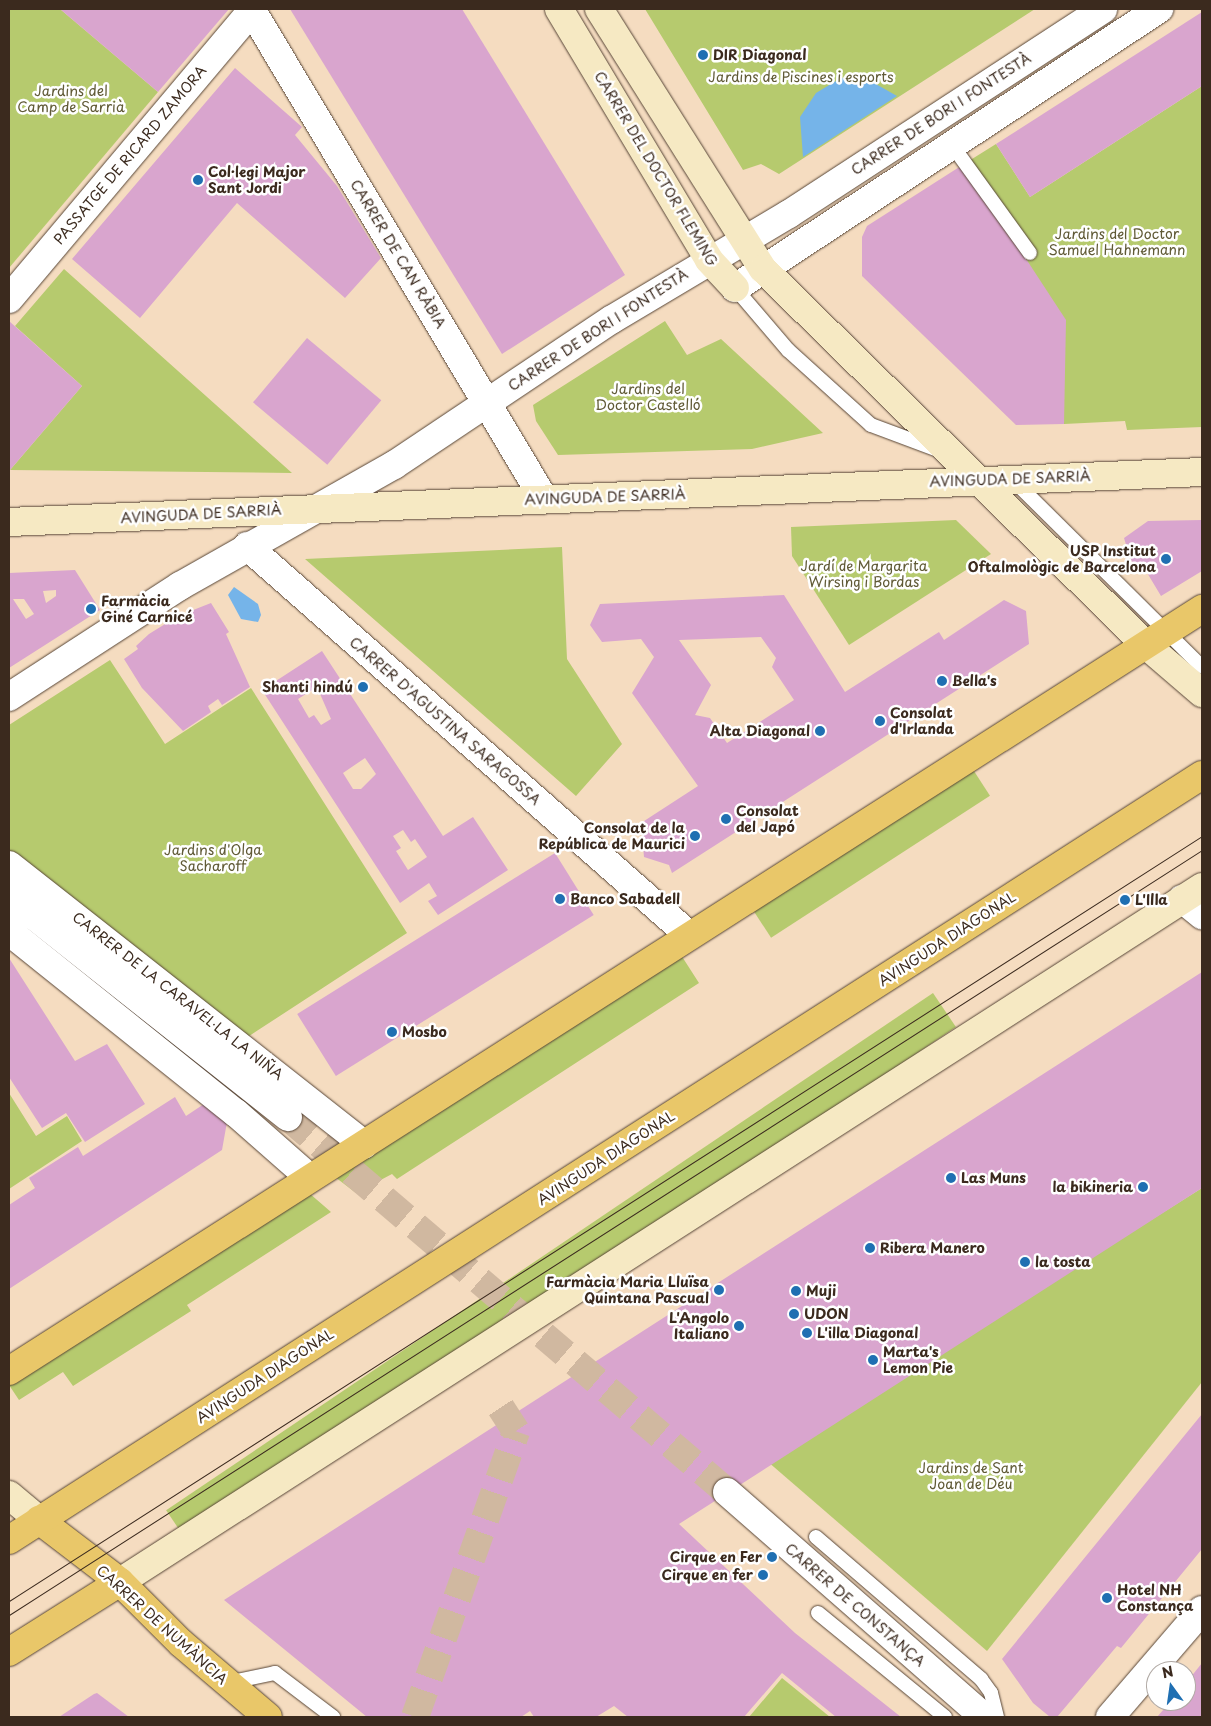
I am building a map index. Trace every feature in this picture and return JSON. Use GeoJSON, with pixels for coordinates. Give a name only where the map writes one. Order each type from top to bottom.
{"type":"FeatureCollection","features":[{"type":"Feature","properties":{"kind":"main road","name":"CARRER DEL DOCTOR FLEMING"},"geometry":{"type":"LineString","coordinates":[[560,9],[709,260],[735,288]]}},
{"type":"Feature","properties":{"kind":"main road","name":"CARRER DEL DOCTOR FLEMING"},"geometry":{"type":"LineString","coordinates":[[599,9],[763,269],[981,480],[1158,638]]}},
{"type":"Feature","properties":{"kind":"main road","name":"AVINGUDA DE SARRIÀ"},"geometry":{"type":"LineString","coordinates":[[9,522],[1012,478],[1202,472]]}},
{"type":"Feature","properties":{"kind":"main road"},"geometry":{"type":"LineString","coordinates":[[12,1362],[310,1178],[355,1136],[689,935],[1202,609]]}},
{"type":"Feature","properties":{"kind":"main road"},"geometry":{"type":"LineString","coordinates":[[1158,638],[1202,693]]}},
{"type":"Feature","properties":{"kind":"main road","name":"AVINGUDA DIAGONAL"},"geometry":{"type":"LineString","coordinates":[[9,1540],[1202,775]]}},
{"type":"Feature","properties":{"kind":"main road"},"geometry":{"type":"LineString","coordinates":[[9,1652],[1196,900]]}},
{"type":"Feature","properties":{"kind":"main road","name":"CARRER DE NUMÀNCIA"},"geometry":{"type":"LineString","coordinates":[[9,1495],[120,1582],[227,1683],[256,1714]]}},
{"type":"Feature","properties":{"kind":"street","name":"PASSATGE DE RICARD ZAMORA"},"geometry":{"type":"LineString","coordinates":[[9,299],[251,9]]}},
{"type":"Feature","properties":{"kind":"street","name":"CARRER DE CAN RÀBIA"},"geometry":{"type":"LineString","coordinates":[[251,9],[544,499]]}},
{"type":"Feature","properties":{"kind":"street","name":"CARRER DE BORI I FONTESTÀ"},"geometry":{"type":"LineString","coordinates":[[9,697],[247,546],[323,509],[485,402],[709,260],[744,240],[1103,9]]}},
{"type":"Feature","properties":{"kind":"street"},"geometry":{"type":"LineString","coordinates":[[735,288],[1158,9]]}},
{"type":"Feature","properties":{"kind":"street","name":"CARRER D'AGUSTINA SARAGOSSA"},"geometry":{"type":"LineString","coordinates":[[247,546],[689,935]]}},
{"type":"Feature","properties":{"kind":"street","name":"CARRER DE LA CARAVEL·LA LA NIÑA"},"geometry":{"type":"LineString","coordinates":[[9,865],[355,1136]]}},
{"type":"Feature","properties":{"kind":"street","name":"CARRER DE LA CARAVEL·LA LA NIÑA"},"geometry":{"type":"LineString","coordinates":[[9,896],[288,1116]]}},
{"type":"Feature","properties":{"kind":"street"},"geometry":{"type":"LineString","coordinates":[[9,921],[16,937],[242,1118],[310,1178]]}},
{"type":"Feature","properties":{"kind":"street","name":"CARRER DE CONSTANÇA"},"geometry":{"type":"LineString","coordinates":[[727,1492],[984,1717]]}},
{"type":"Feature","properties":{"kind":"street"},"geometry":{"type":"LineString","coordinates":[[1110,1717],[1202,1610]]}},
{"type":"Feature","properties":{"kind":"lane"},"geometry":{"type":"LineString","coordinates":[[952,145],[1030,253]]}},
{"type":"Feature","properties":{"kind":"lane","name":"CARRER DEL DOCTOR FLEMING"},"geometry":{"type":"LineString","coordinates":[[735,288],[788,350],[871,425],[1012,478],[1158,638]]}},
{"type":"Feature","properties":{"kind":"lane"},"geometry":{"type":"LineString","coordinates":[[1158,638],[1202,667]]}},
{"type":"Feature","properties":{"kind":"lane"},"geometry":{"type":"LineString","coordinates":[[816,1537],[981,1679],[991,1693],[997,1717]]}},
{"type":"Feature","properties":{"kind":"lane"},"geometry":{"type":"LineString","coordinates":[[818,1613],[946,1717]]}},
{"type":"Feature","properties":{"kind":"lane"},"geometry":{"type":"LineString","coordinates":[[227,1683],[275,1673],[333,1717]]}},
{"type":"Feature","properties":{"kind":"green space","name":"Jardins del Camp de Sarrià"},"geometry":{"type":"Polygon","coordinates":[[[9,9],[60,9],[158,92],[9,268],[9,9]]]}},
{"type":"Feature","properties":{"kind":"green space","name":"Jardins de Piscines i esports"},"geometry":{"type":"Polygon","coordinates":[[[645,9],[1035,9],[779,174],[761,164],[743,170],[645,9]]]}},
{"type":"Feature","properties":{"kind":"green space","name":"Jardins del Doctor Samuel Hahnemann"},"geometry":{"type":"Polygon","coordinates":[[[1202,86],[1202,427],[1127,430],[1125,421],[1064,424],[964,164],[996,144],[1030,197],[1202,86]]]}},
{"type":"Feature","properties":{"kind":"green space"},"geometry":{"type":"Polygon","coordinates":[[[64,269],[292,473],[10,470],[82,386],[15,326],[64,269]]]}},
{"type":"Feature","properties":{"kind":"green space","name":"Jardins del Doctor Castelló"},"geometry":{"type":"Polygon","coordinates":[[[665,321],[687,355],[721,339],[823,433],[752,449],[558,455],[536,421],[533,405],[665,321]]]}},
{"type":"Feature","properties":{"kind":"green space","name":"Jardí de Margarita Wirsing i Bordas"},"geometry":{"type":"Polygon","coordinates":[[[956,520],[991,554],[849,645],[792,556],[791,527],[956,520]]]}},
{"type":"Feature","properties":{"kind":"green space"},"geometry":{"type":"Polygon","coordinates":[[[562,547],[567,659],[622,744],[576,796],[305,559],[562,547]]]}},
{"type":"Feature","properties":{"kind":"green space","name":"Jardins d'Olga Sacharoff"},"geometry":{"type":"Polygon","coordinates":[[[110,660],[165,744],[251,688],[407,933],[243,1040],[9,853],[9,725],[110,660]]]}},
{"type":"Feature","properties":{"kind":"green space"},"geometry":{"type":"Polygon","coordinates":[[[972,768],[990,796],[771,938],[753,910],[972,768]]]}},
{"type":"Feature","properties":{"kind":"green space"},"geometry":{"type":"Polygon","coordinates":[[[681,955],[699,983],[397,1179],[392,1174],[356,1193],[335,1177],[681,955]]]}},
{"type":"Feature","properties":{"kind":"green space"},"geometry":{"type":"Polygon","coordinates":[[[933,993],[956,1027],[189,1544],[166,1510],[933,993]]]}},
{"type":"Feature","properties":{"kind":"green space"},"geometry":{"type":"Polygon","coordinates":[[[9,1093],[36,1136],[67,1116],[82,1141],[9,1189],[9,1093]]]}},
{"type":"Feature","properties":{"kind":"green space","name":"Jardins de Sant Joan de Déu"},"geometry":{"type":"Polygon","coordinates":[[[1202,1188],[1202,1382],[987,1651],[767,1461],[1202,1188]]]}},
{"type":"Feature","properties":{"kind":"green space"},"geometry":{"type":"Polygon","coordinates":[[[309,1193],[331,1212],[187,1305],[191,1311],[73,1386],[63,1372],[19,1400],[9,1385],[309,1193]]]}},
{"type":"Feature","properties":{"kind":"green space"},"geometry":{"type":"Polygon","coordinates":[[[782,1678],[830,1717],[749,1717],[782,1678]]]}},
{"type":"Feature","properties":{"kind":"water"},"geometry":{"type":"Polygon","coordinates":[[[841,78],[867,79],[897,96],[803,157],[800,117],[816,93],[841,78]]]}},
{"type":"Feature","properties":{"kind":"water"},"geometry":{"type":"Polygon","coordinates":[[[234,587],[258,604],[261,615],[258,622],[241,619],[228,595],[234,587]]]}},
{"type":"Feature","properties":{"kind":"building"},"geometry":{"type":"Polygon","coordinates":[[[60,9],[229,9],[158,92],[60,9]]]}},
{"type":"Feature","properties":{"kind":"building"},"geometry":{"type":"Polygon","coordinates":[[[290,9],[462,9],[625,275],[502,354],[290,9]]]}},
{"type":"Feature","properties":{"kind":"building"},"geometry":{"type":"Polygon","coordinates":[[[1202,12],[1202,86],[1030,197],[996,144],[1202,12]]]}},
{"type":"Feature","properties":{"kind":"building","name":"Col·legi Major Sant Jordi"},"geometry":{"type":"Polygon","coordinates":[[[235,68],[302,127],[295,135],[337,186],[381,258],[345,298],[237,203],[140,318],[72,259],[235,68]]]}},
{"type":"Feature","properties":{"kind":"building"},"geometry":{"type":"Polygon","coordinates":[[[964,164],[1066,320],[1064,424],[1016,425],[862,276],[862,237],[867,226],[964,164]]]}},
{"type":"Feature","properties":{"kind":"building"},"geometry":{"type":"Polygon","coordinates":[[[9,321],[82,386],[10,470],[9,469],[9,321]]]}},
{"type":"Feature","properties":{"kind":"building"},"geometry":{"type":"Polygon","coordinates":[[[307,338],[381,400],[327,465],[253,402],[307,338]]]}},
{"type":"Feature","properties":{"kind":"building","name":"USP Institut Oftalmològic de Barcelona"},"geometry":{"type":"Polygon","coordinates":[[[1202,520],[1202,571],[1161,596],[1146,571],[1131,561],[1124,538],[1148,521],[1202,520]]]}},
{"type":"Feature","properties":{"kind":"building"},"geometry":{"type":"Polygon","coordinates":[[[75,570],[100,610],[9,668],[9,573],[75,570]],[[56,590],[43,591],[46,603],[56,596],[56,590]],[[13,599],[26,619],[34,614],[24,599],[13,599]]]}},
{"type":"Feature","properties":{"kind":"building","name":"Alta Diagonal"},"geometry":{"type":"Polygon","coordinates":[[[784,595],[845,692],[939,632],[944,640],[1004,600],[1026,611],[1029,644],[672,873],[669,865],[644,857],[641,823],[698,786],[632,693],[654,657],[641,639],[602,642],[590,625],[600,604],[784,595]],[[761,637],[679,640],[711,685],[695,715],[710,718],[727,743],[794,700],[772,667],[776,658],[761,637]]]}},
{"type":"Feature","properties":{"kind":"building"},"geometry":{"type":"Polygon","coordinates":[[[211,603],[229,632],[226,634],[250,687],[222,705],[218,699],[208,706],[211,712],[183,731],[142,688],[124,659],[138,649],[136,646],[149,634],[178,616],[211,603]]]}},
{"type":"Feature","properties":{"kind":"building"},"geometry":{"type":"Polygon","coordinates":[[[322,651],[443,836],[473,817],[508,870],[438,915],[428,901],[437,896],[429,883],[400,903],[262,690],[322,651]],[[317,687],[298,699],[309,718],[314,715],[321,725],[331,719],[317,687]],[[365,758],[343,773],[353,789],[361,789],[376,774],[365,758]],[[403,830],[393,836],[401,848],[396,851],[408,870],[427,857],[415,839],[411,842],[403,830]]]}},
{"type":"Feature","properties":{"kind":"building"},"geometry":{"type":"Polygon","coordinates":[[[555,853],[594,915],[336,1076],[297,1014],[555,853]]]}},
{"type":"Feature","properties":{"kind":"building"},"geometry":{"type":"Polygon","coordinates":[[[9,958],[75,1061],[107,1044],[145,1104],[85,1142],[66,1113],[42,1128],[9,1077],[9,958]]]}},
{"type":"Feature","properties":{"kind":"building","name":"L'illa Diagonal"},"geometry":{"type":"Polygon","coordinates":[[[1202,972],[1202,1188],[679,1524],[795,1633],[901,1717],[836,1717],[782,1673],[744,1717],[628,1717],[614,1706],[596,1717],[534,1717],[530,1711],[521,1717],[367,1717],[224,1600],[1202,972]]]}},
{"type":"Feature","properties":{"kind":"building"},"geometry":{"type":"Polygon","coordinates":[[[175,1097],[186,1116],[210,1100],[227,1122],[222,1150],[9,1289],[9,1205],[35,1188],[29,1178],[78,1147],[83,1156],[175,1097]]]}},
{"type":"Feature","properties":{"kind":"building","name":"Hotel NH Constança"},"geometry":{"type":"Polygon","coordinates":[[[1202,1414],[1202,1549],[1121,1648],[1117,1646],[1057,1717],[1050,1717],[1033,1703],[1002,1659],[1202,1414]]]}},
{"type":"Feature","properties":{"kind":"building"},"geometry":{"type":"Polygon","coordinates":[[[1202,1663],[1202,1717],[1157,1717],[1162,1711],[1196,1711],[1196,1670],[1202,1663]]]}},
{"type":"Feature","properties":{"kind":"building"},"geometry":{"type":"Polygon","coordinates":[[[97,1693],[129,1717],[59,1717],[94,1694],[97,1693]]]}},
{"type":"Feature","properties":{"kind":"tunnel"},"geometry":{"type":"LineString","coordinates":[[288,1117],[727,1492]]}},
{"type":"Feature","properties":{"kind":"tunnel"},"geometry":{"type":"LineString","coordinates":[[415,1717],[516,1431],[495,1399]]}},
{"type":"Feature","properties":{"kind":"tram line"},"geometry":{"type":"LineString","coordinates":[[9,1601],[1202,836]]}},
{"type":"Feature","properties":{"kind":"tram line"},"geometry":{"type":"LineString","coordinates":[[9,1615],[1202,850]]}},
{"type":"Feature","properties":{"kind":"place","name":"DIR Diagonal"},"geometry":{"type":"Point","coordinates":[703,55]}},
{"type":"Feature","properties":{"kind":"place","name":"Col·legi Major Sant Jordi"},"geometry":{"type":"Point","coordinates":[198,180]}},
{"type":"Feature","properties":{"kind":"place","name":"USP Institut Oftalmològic de Barcelona"},"geometry":{"type":"Point","coordinates":[1166,559]}},
{"type":"Feature","properties":{"kind":"place","name":"Farmàcia Giné Carnicé"},"geometry":{"type":"Point","coordinates":[91,609]}},
{"type":"Feature","properties":{"kind":"place","name":"Bella's"},"geometry":{"type":"Point","coordinates":[942,681]}},
{"type":"Feature","properties":{"kind":"place","name":"Shanti hindú"},"geometry":{"type":"Point","coordinates":[363,687]}},
{"type":"Feature","properties":{"kind":"place","name":"Consolat d'Irlanda"},"geometry":{"type":"Point","coordinates":[880,721]}},
{"type":"Feature","properties":{"kind":"place","name":"Alta Diagonal"},"geometry":{"type":"Point","coordinates":[820,731]}},
{"type":"Feature","properties":{"kind":"place","name":"Consolat del Japó"},"geometry":{"type":"Point","coordinates":[726,819]}},
{"type":"Feature","properties":{"kind":"place","name":"Consolat de la República de Maurici"},"geometry":{"type":"Point","coordinates":[695,836]}},
{"type":"Feature","properties":{"kind":"place","name":"Banco Sabadell"},"geometry":{"type":"Point","coordinates":[560,899]}},
{"type":"Feature","properties":{"kind":"place","name":"L'Illa"},"geometry":{"type":"Point","coordinates":[1125,900]}},
{"type":"Feature","properties":{"kind":"place","name":"Mosbo"},"geometry":{"type":"Point","coordinates":[392,1032]}},
{"type":"Feature","properties":{"kind":"place","name":"Las Muns"},"geometry":{"type":"Point","coordinates":[951,1178]}},
{"type":"Feature","properties":{"kind":"place","name":"la bikineria"},"geometry":{"type":"Point","coordinates":[1143,1187]}},
{"type":"Feature","properties":{"kind":"place","name":"Ribera Manero"},"geometry":{"type":"Point","coordinates":[870,1248]}},
{"type":"Feature","properties":{"kind":"place","name":"la tosta"},"geometry":{"type":"Point","coordinates":[1025,1262]}},
{"type":"Feature","properties":{"kind":"place","name":"Farmàcia Maria Lluïsa Quintana Pascual"},"geometry":{"type":"Point","coordinates":[719,1290]}},
{"type":"Feature","properties":{"kind":"place","name":"Muji"},"geometry":{"type":"Point","coordinates":[796,1291]}},
{"type":"Feature","properties":{"kind":"place","name":"UDON"},"geometry":{"type":"Point","coordinates":[794,1314]}},
{"type":"Feature","properties":{"kind":"place","name":"L'Angolo Italiano"},"geometry":{"type":"Point","coordinates":[739,1326]}},
{"type":"Feature","properties":{"kind":"place","name":"L'illa Diagonal"},"geometry":{"type":"Point","coordinates":[807,1333]}},
{"type":"Feature","properties":{"kind":"place","name":"Marta's Lemon Pie"},"geometry":{"type":"Point","coordinates":[873,1360]}},
{"type":"Feature","properties":{"kind":"place","name":"Cirque en Fer"},"geometry":{"type":"Point","coordinates":[772,1557]}},
{"type":"Feature","properties":{"kind":"place","name":"Cirque en fer"},"geometry":{"type":"Point","coordinates":[763,1575]}},
{"type":"Feature","properties":{"kind":"place","name":"Hotel NH Constança"},"geometry":{"type":"Point","coordinates":[1107,1598]}}]}
